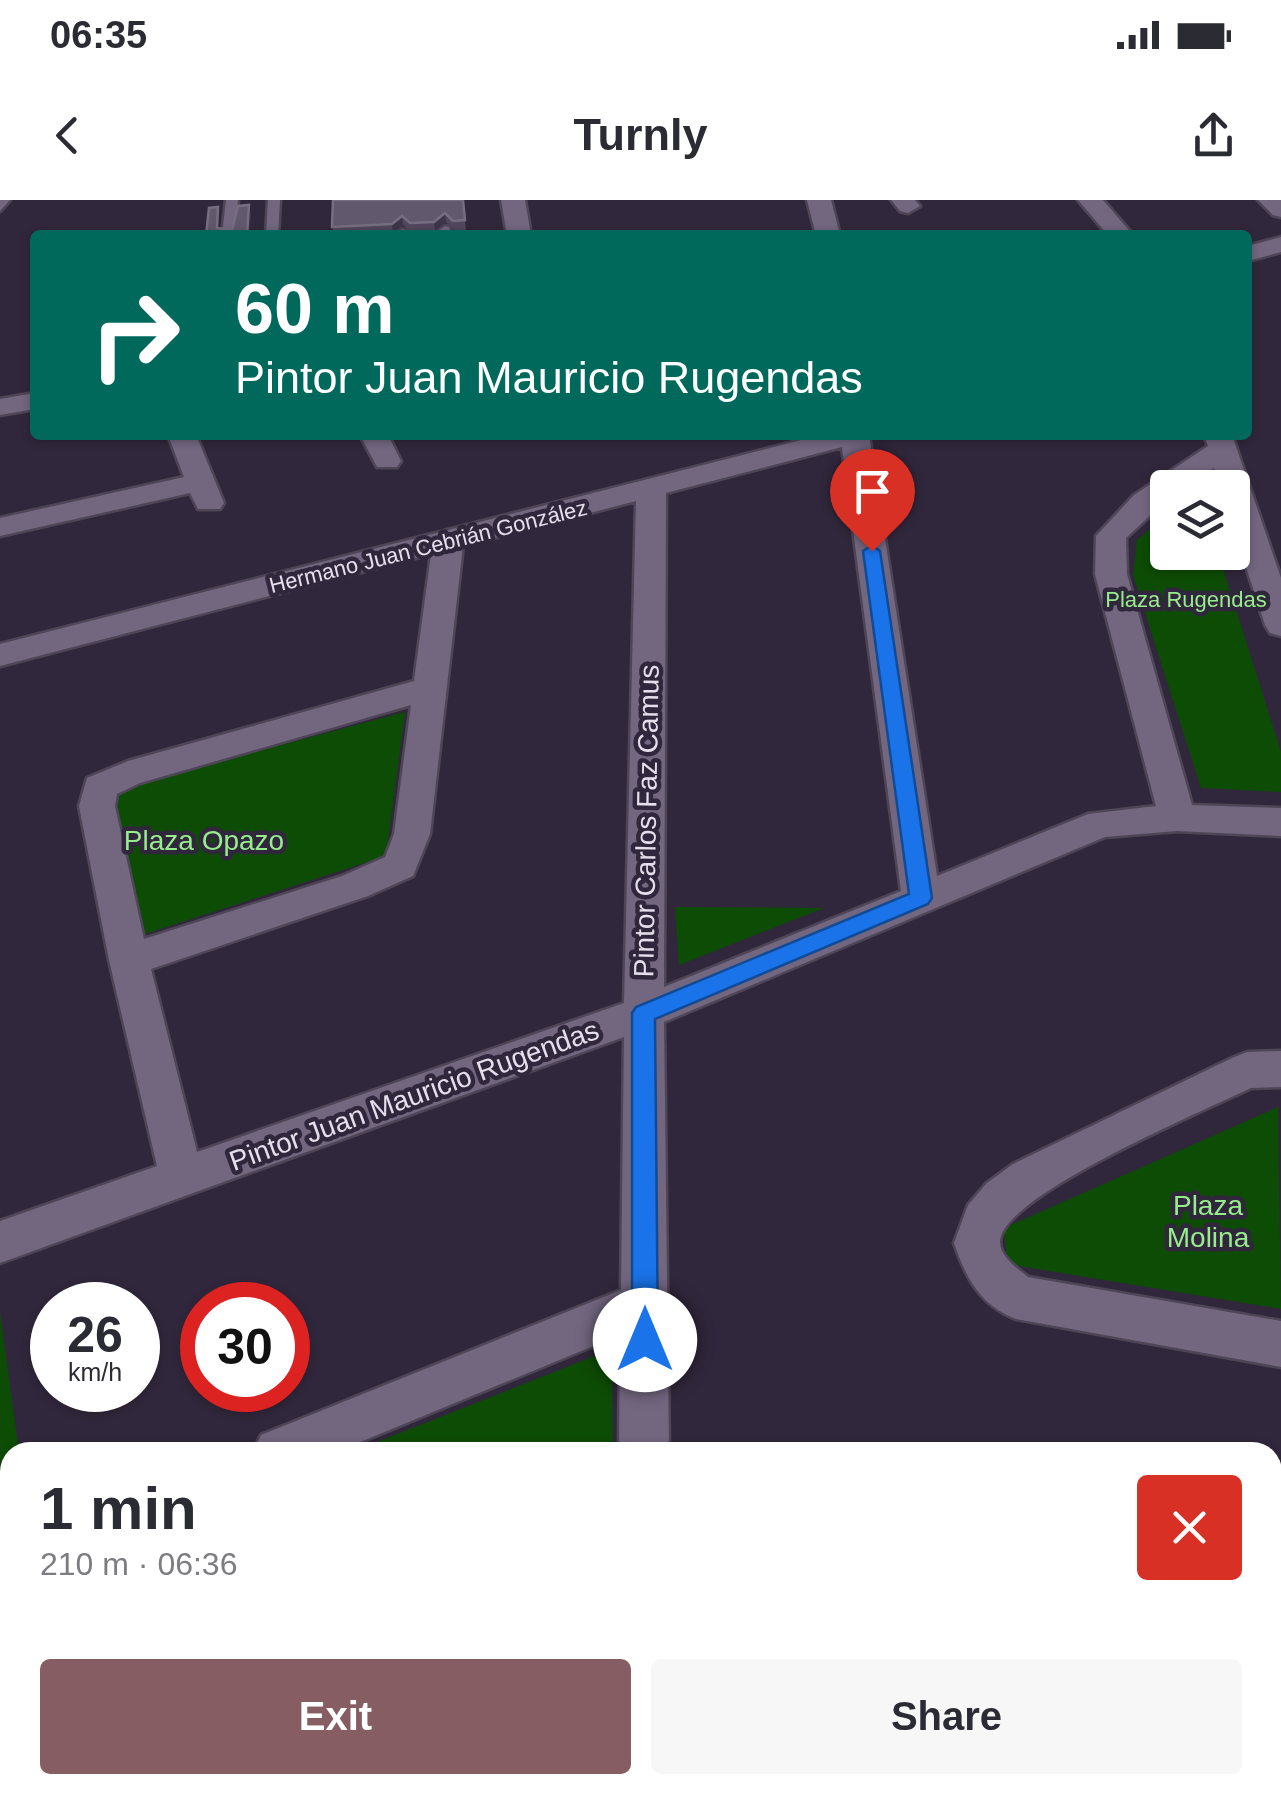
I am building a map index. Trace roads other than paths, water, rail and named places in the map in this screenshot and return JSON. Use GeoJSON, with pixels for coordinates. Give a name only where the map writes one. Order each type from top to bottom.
{"type":"FeatureCollection","features":[{"type":"Feature","properties":{"kind":"street"},"geometry":{"type":"LineString","coordinates":[[513,200],[518,230]]}},
{"type":"Feature","properties":{"kind":"street"},"geometry":{"type":"LineString","coordinates":[[819,200],[827,230]]}},
{"type":"Feature","properties":{"kind":"street"},"geometry":{"type":"LineString","coordinates":[[1090,200],[1117,230]]}},
{"type":"Feature","properties":{"kind":"street"},"geometry":{"type":"LineString","coordinates":[[1270,200],[1281,210]]}},
{"type":"Feature","properties":{"kind":"street"},"geometry":{"type":"LineString","coordinates":[[1252,253],[1281,244]]}},
{"type":"Feature","properties":{"kind":"street"},"geometry":{"type":"LineString","coordinates":[[0,407],[30,401]]}},
{"type":"Feature","properties":{"kind":"street"},"geometry":{"type":"LineString","coordinates":[[0,527],[204,492],[184,440]]}},
{"type":"Feature","properties":{"kind":"street","name":"Hermano Juan Cebrián González"},"geometry":{"type":"LineString","coordinates":[[0,655],[836,440]]}},
{"type":"Feature","properties":{"kind":"street"},"geometry":{"type":"LineString","coordinates":[[856,440],[921,898]]}},
{"type":"Feature","properties":{"kind":"street"},"geometry":{"type":"LineString","coordinates":[[1177,818],[1111,574],[1111,536],[1144,500],[1220,442],[1281,625]]}},
{"type":"Feature","properties":{"kind":"street","name":"Pintor Carlos Faz Camus"},"geometry":{"type":"LineString","coordinates":[[644,1442],[644,1013],[651,488]]}},
{"type":"Feature","properties":{"kind":"street"},"geometry":{"type":"LineString","coordinates":[[128,960],[355,886],[400,866],[412,834],[448,540]]}},
{"type":"Feature","properties":{"kind":"street"},"geometry":{"type":"LineString","coordinates":[[182,1178],[84,782],[100,787],[128,774],[432,687]]}},
{"type":"Feature","properties":{"kind":"street","name":"Pintor Juan Mauricio Rugendas"},"geometry":{"type":"LineString","coordinates":[[0,1242],[644,1013],[1101,824],[1177,818],[1281,822]]}},
{"type":"Feature","properties":{"kind":"street"},"geometry":{"type":"LineString","coordinates":[[1281,1069],[1248,1070],[1022,1178],[988,1210],[978,1233],[980,1258],[996,1284],[1016,1297],[1281,1344]]}},
{"type":"Feature","properties":{"kind":"street"},"geometry":{"type":"LineString","coordinates":[[302,1442],[645,1302]]}},
{"type":"Feature","properties":{"kind":"lane"},"geometry":{"type":"LineString","coordinates":[[0,208],[4,200]]}},
{"type":"Feature","properties":{"kind":"lane"},"geometry":{"type":"LineString","coordinates":[[229,230],[232,200]]}},
{"type":"Feature","properties":{"kind":"lane"},"geometry":{"type":"LineString","coordinates":[[272,230],[274,200]]}},
{"type":"Feature","properties":{"kind":"park label","name":"Plaza Rugendas"},"geometry":{"type":"Point","coordinates":[1186,599]}},
{"type":"Feature","properties":{"kind":"park label","name":"Plaza Opazo"},"geometry":{"type":"Point","coordinates":[204,840]}},
{"type":"Feature","properties":{"kind":"park label","name":"Plaza Molina"},"geometry":{"type":"Point","coordinates":[1208,1221]}}]}
